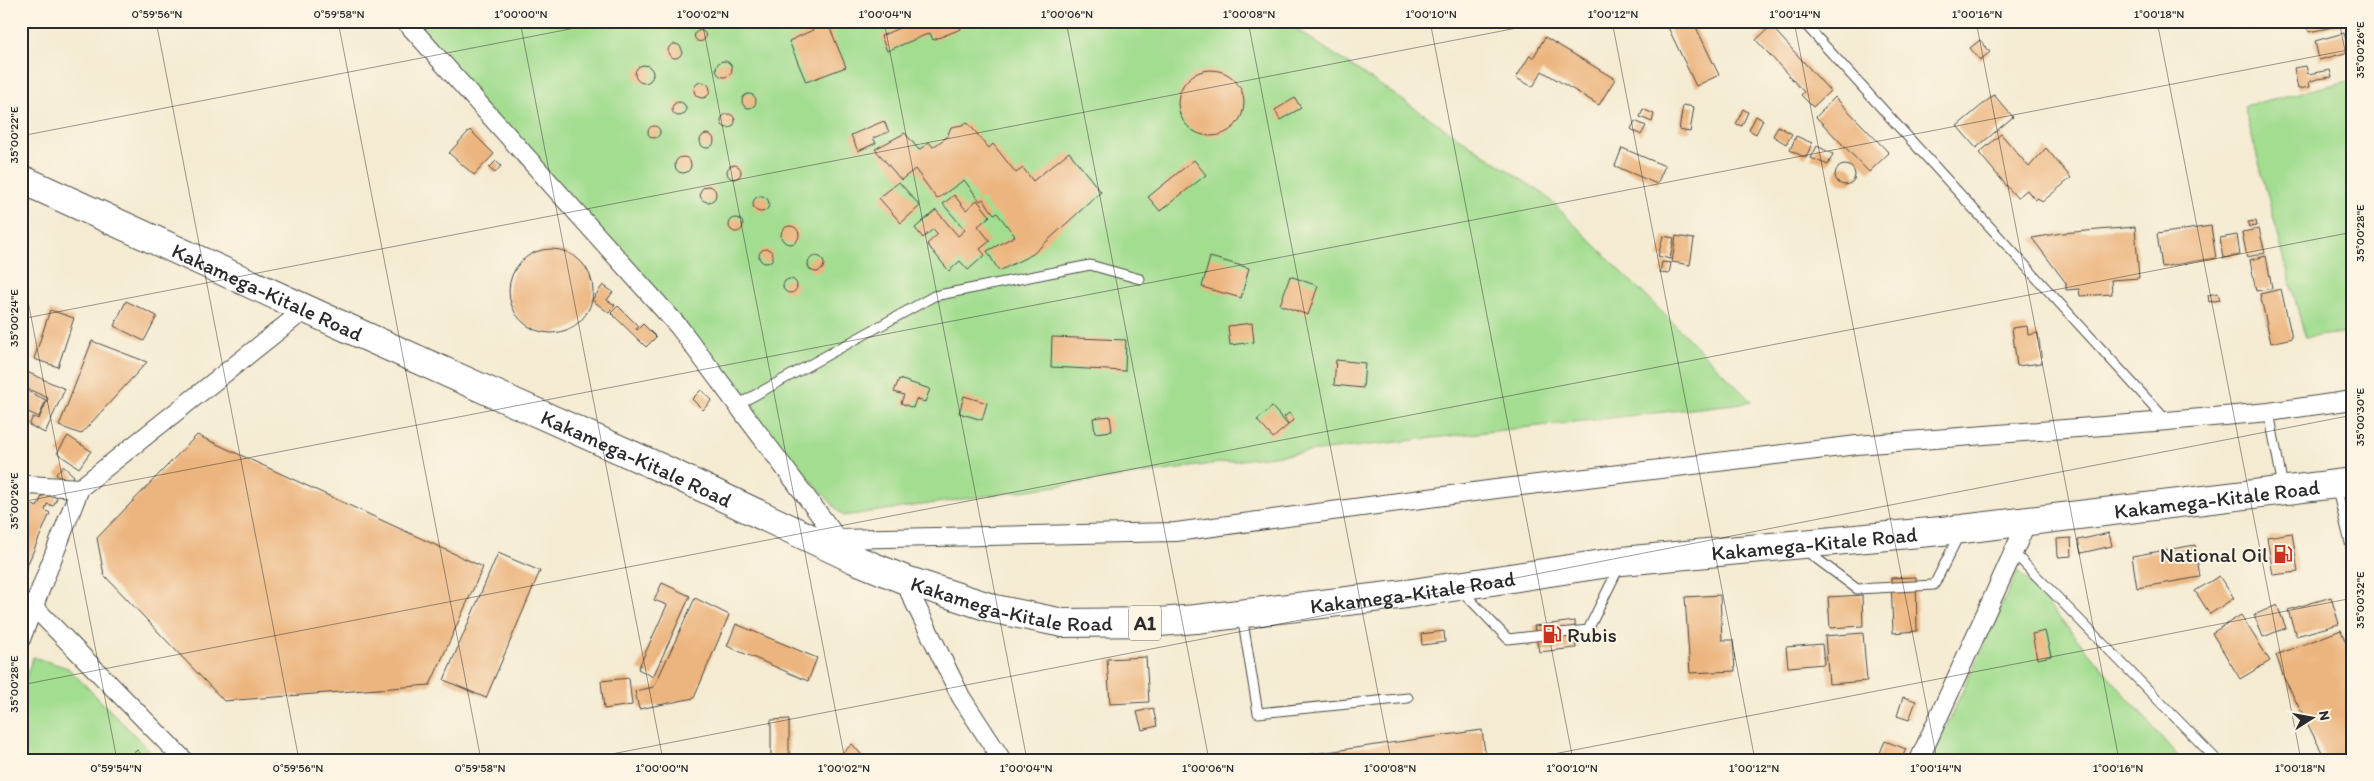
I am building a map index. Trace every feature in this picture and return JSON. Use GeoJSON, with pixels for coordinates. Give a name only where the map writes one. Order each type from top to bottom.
{"type":"FeatureCollection","features":[{"type":"Feature","properties":{"kind":"highway","name":"Kakamega-Kitale Road"},"geometry":{"type":"LineString","coordinates":[[21,179],[365,336],[845,549],[903,579],[995,609],[1063,623],[1159,622],[1242,614],[1622,561],[1962,529],[2344,483]]}},
{"type":"Feature","properties":{"kind":"street"},"geometry":{"type":"LineString","coordinates":[[405,21],[680,327],[845,549],[1176,532],[1496,489],[1857,445],[2269,412],[2353,400]]}},
{"type":"Feature","properties":{"kind":"street"},"geometry":{"type":"LineString","coordinates":[[21,639],[80,488],[307,308]]}},
{"type":"Feature","properties":{"kind":"street"},"geometry":{"type":"LineString","coordinates":[[21,491],[27,485],[80,488]]}},
{"type":"Feature","properties":{"kind":"street"},"geometry":{"type":"LineString","coordinates":[[1919,760],[2028,520]]}},
{"type":"Feature","properties":{"kind":"street"},"geometry":{"type":"LineString","coordinates":[[903,579],[961,697],[1002,760]]}},
{"type":"Feature","properties":{"kind":"street"},"geometry":{"type":"LineString","coordinates":[[34,607],[184,760]]}},
{"type":"Feature","properties":{"kind":"lane"},"geometry":{"type":"LineString","coordinates":[[1804,22],[2167,421]]}},
{"type":"Feature","properties":{"kind":"lane"},"geometry":{"type":"LineString","coordinates":[[737,405],[934,296],[1090,265],[1140,279]]}},
{"type":"Feature","properties":{"kind":"lane"},"geometry":{"type":"LineString","coordinates":[[2269,412],[2283,490]]}},
{"type":"Feature","properties":{"kind":"lane"},"geometry":{"type":"LineString","coordinates":[[2344,483],[2353,555]]}},
{"type":"Feature","properties":{"kind":"lane"},"geometry":{"type":"LineString","coordinates":[[1797,544],[1857,589],[1934,585],[1962,529]]}},
{"type":"Feature","properties":{"kind":"lane"},"geometry":{"type":"LineString","coordinates":[[2013,552],[2217,760]]}},
{"type":"Feature","properties":{"kind":"lane"},"geometry":{"type":"LineString","coordinates":[[1457,585],[1508,639],[1588,630],[1622,561]]}},
{"type":"Feature","properties":{"kind":"lane"},"geometry":{"type":"LineString","coordinates":[[1242,614],[1258,713],[1408,698]]}},
{"type":"Feature","properties":{"kind":"green space"},"geometry":{"type":"Polygon","coordinates":[[[396,21],[1284,21],[1545,195],[1752,402],[1255,458],[843,516],[396,21]]]}},
{"type":"Feature","properties":{"kind":"green space"},"geometry":{"type":"Polygon","coordinates":[[[2353,80],[2353,332],[2305,337],[2244,106],[2353,80]]]}},
{"type":"Feature","properties":{"kind":"green space"},"geometry":{"type":"Polygon","coordinates":[[[2018,570],[2181,760],[1931,760],[2018,570]]]}},
{"type":"Feature","properties":{"kind":"green space"},"geometry":{"type":"Polygon","coordinates":[[[33,657],[68,668],[156,757],[153,760],[21,760],[21,691],[33,657]]]}},
{"type":"Feature","properties":{"kind":"building"},"geometry":{"type":"Polygon","coordinates":[[[816,21],[827,21],[846,67],[806,82],[789,41],[813,30],[810,24],[816,21]]]}},
{"type":"Feature","properties":{"kind":"building"},"geometry":{"type":"Polygon","coordinates":[[[915,21],[958,21],[961,29],[933,40],[930,33],[887,51],[881,36],[915,21]]]}},
{"type":"Feature","properties":{"kind":"building"},"geometry":{"type":"Polygon","coordinates":[[[1665,21],[1693,21],[1719,75],[1696,86],[1665,21]]]}},
{"type":"Feature","properties":{"kind":"building"},"geometry":{"type":"Polygon","coordinates":[[[2307,21],[2353,21],[2353,23],[2309,32],[2307,21]]]}},
{"type":"Feature","properties":{"kind":"building"},"geometry":{"type":"Polygon","coordinates":[[[1771,26],[1830,91],[1813,107],[1801,95],[1804,92],[1756,40],[1771,26]]]}},
{"type":"Feature","properties":{"kind":"building"},"geometry":{"type":"Polygon","coordinates":[[[700,30],[706,36],[700,42],[694,36],[700,30]]]}},
{"type":"Feature","properties":{"kind":"building"},"geometry":{"type":"Polygon","coordinates":[[[2344,33],[2349,52],[2319,60],[2315,41],[2344,33]]]}},
{"type":"Feature","properties":{"kind":"building"},"geometry":{"type":"Polygon","coordinates":[[[1545,37],[1615,79],[1599,105],[1542,71],[1533,87],[1516,78],[1530,55],[1533,58],[1545,37]]]}},
{"type":"Feature","properties":{"kind":"building"},"geometry":{"type":"Polygon","coordinates":[[[1980,40],[1990,52],[1980,60],[1970,48],[1980,40]]]}},
{"type":"Feature","properties":{"kind":"building"},"geometry":{"type":"Polygon","coordinates":[[[675,44],[680,46],[682,51],[680,56],[675,58],[670,56],[668,51],[670,46],[675,44]]]}},
{"type":"Feature","properties":{"kind":"building"},"geometry":{"type":"Polygon","coordinates":[[[724,61],[732,69],[724,77],[716,69],[724,61]]]}},
{"type":"Feature","properties":{"kind":"building"},"geometry":{"type":"Polygon","coordinates":[[[644,65],[650,68],[653,74],[650,80],[644,83],[638,80],[635,74],[638,68],[644,65]]]}},
{"type":"Feature","properties":{"kind":"building"},"geometry":{"type":"Polygon","coordinates":[[[2306,66],[2308,74],[2330,70],[2332,77],[2317,79],[2309,82],[2310,87],[2298,89],[2294,68],[2306,66]]]}},
{"type":"Feature","properties":{"kind":"building"},"geometry":{"type":"Polygon","coordinates":[[[1204,70],[1218,70],[1230,75],[1239,84],[1244,96],[1242,116],[1235,127],[1218,136],[1204,136],[1192,131],[1183,122],[1178,110],[1178,96],[1183,84],[1192,75],[1204,70]]]}},
{"type":"Feature","properties":{"kind":"building"},"geometry":{"type":"Polygon","coordinates":[[[702,82],[708,84],[710,90],[708,96],[702,98],[696,96],[694,90],[696,84],[702,82]]]}},
{"type":"Feature","properties":{"kind":"building"},"geometry":{"type":"Polygon","coordinates":[[[746,94],[752,94],[756,101],[752,108],[746,108],[742,104],[742,98],[746,94]]]}},
{"type":"Feature","properties":{"kind":"building"},"geometry":{"type":"Polygon","coordinates":[[[1994,95],[2013,117],[1976,148],[1957,126],[1994,95]]]}},
{"type":"Feature","properties":{"kind":"building"},"geometry":{"type":"Polygon","coordinates":[[[1835,97],[1889,153],[1869,172],[1816,117],[1835,97]]]}},
{"type":"Feature","properties":{"kind":"building"},"geometry":{"type":"Polygon","coordinates":[[[1295,98],[1301,108],[1280,120],[1275,110],[1295,98]]]}},
{"type":"Feature","properties":{"kind":"building"},"geometry":{"type":"Polygon","coordinates":[[[676,102],[682,102],[686,109],[682,116],[676,116],[672,112],[672,106],[676,102]]]}},
{"type":"Feature","properties":{"kind":"building"},"geometry":{"type":"Polygon","coordinates":[[[1683,105],[1694,107],[1690,132],[1679,130],[1683,105]]]}},
{"type":"Feature","properties":{"kind":"building"},"geometry":{"type":"Polygon","coordinates":[[[1643,109],[1654,114],[1652,122],[1640,117],[1643,109]]]}},
{"type":"Feature","properties":{"kind":"building"},"geometry":{"type":"Polygon","coordinates":[[[1743,109],[1748,112],[1742,126],[1736,124],[1743,109]]]}},
{"type":"Feature","properties":{"kind":"building"},"geometry":{"type":"Polygon","coordinates":[[[728,114],[733,116],[735,121],[733,126],[728,128],[723,126],[721,121],[723,116],[728,114]]]}},
{"type":"Feature","properties":{"kind":"building"},"geometry":{"type":"Polygon","coordinates":[[[1756,116],[1763,120],[1756,134],[1749,130],[1756,116]]]}},
{"type":"Feature","properties":{"kind":"building"},"geometry":{"type":"Polygon","coordinates":[[[884,121],[889,132],[873,138],[876,143],[858,151],[851,135],[884,121]]]}},
{"type":"Feature","properties":{"kind":"building"},"geometry":{"type":"Polygon","coordinates":[[[1635,121],[1646,126],[1641,135],[1631,129],[1635,121]]]}},
{"type":"Feature","properties":{"kind":"building"},"geometry":{"type":"Polygon","coordinates":[[[967,122],[989,148],[993,144],[1016,173],[1023,168],[1033,181],[1069,152],[1101,192],[1033,254],[999,271],[987,251],[1015,236],[983,199],[980,201],[964,180],[937,199],[915,169],[901,180],[875,149],[905,133],[919,150],[929,142],[933,147],[947,137],[951,127],[967,122]]]}},
{"type":"Feature","properties":{"kind":"building"},"geometry":{"type":"Polygon","coordinates":[[[656,126],[659,127],[659,137],[652,138],[649,137],[648,130],[649,127],[656,126]]]}},
{"type":"Feature","properties":{"kind":"building"},"geometry":{"type":"Polygon","coordinates":[[[1778,126],[1792,134],[1786,144],[1773,136],[1778,126]]]}},
{"type":"Feature","properties":{"kind":"building"},"geometry":{"type":"Polygon","coordinates":[[[470,130],[494,154],[474,175],[449,153],[470,130]]]}},
{"type":"Feature","properties":{"kind":"building"},"geometry":{"type":"Polygon","coordinates":[[[704,134],[710,134],[714,141],[710,148],[704,148],[700,144],[700,138],[704,134]]]}},
{"type":"Feature","properties":{"kind":"building"},"geometry":{"type":"Polygon","coordinates":[[[2001,134],[2029,167],[2046,148],[2071,178],[2042,202],[2038,198],[2035,200],[2027,190],[2017,198],[1979,153],[2001,134]]]}},
{"type":"Feature","properties":{"kind":"building"},"geometry":{"type":"Polygon","coordinates":[[[1796,136],[1812,143],[1806,158],[1790,150],[1796,136]]]}},
{"type":"Feature","properties":{"kind":"building"},"geometry":{"type":"Polygon","coordinates":[[[1817,146],[1833,154],[1828,165],[1811,158],[1817,146]]]}},
{"type":"Feature","properties":{"kind":"building"},"geometry":{"type":"Polygon","coordinates":[[[1622,148],[1665,166],[1657,184],[1615,166],[1622,148]]]}},
{"type":"Feature","properties":{"kind":"building"},"geometry":{"type":"Polygon","coordinates":[[[683,157],[691,165],[683,173],[675,165],[683,157]]]}},
{"type":"Feature","properties":{"kind":"building"},"geometry":{"type":"Polygon","coordinates":[[[1194,160],[1206,175],[1160,211],[1148,197],[1194,160]]]}},
{"type":"Feature","properties":{"kind":"building"},"geometry":{"type":"Polygon","coordinates":[[[496,161],[501,166],[495,173],[489,168],[496,161]]]}},
{"type":"Feature","properties":{"kind":"building"},"geometry":{"type":"Polygon","coordinates":[[[731,165],[737,165],[741,172],[737,179],[731,179],[727,175],[727,169],[731,165]]]}},
{"type":"Feature","properties":{"kind":"building"},"geometry":{"type":"Polygon","coordinates":[[[1845,165],[1852,168],[1855,175],[1852,182],[1845,185],[1838,182],[1835,175],[1838,168],[1845,165]]]}},
{"type":"Feature","properties":{"kind":"building"},"geometry":{"type":"Polygon","coordinates":[[[899,182],[920,206],[901,223],[879,198],[899,182]]]}},
{"type":"Feature","properties":{"kind":"building"},"geometry":{"type":"Polygon","coordinates":[[[705,186],[711,186],[716,191],[714,200],[705,202],[700,197],[700,191],[705,186]]]}},
{"type":"Feature","properties":{"kind":"building"},"geometry":{"type":"Polygon","coordinates":[[[954,195],[966,210],[977,200],[990,216],[978,226],[990,241],[980,249],[985,255],[968,270],[960,261],[949,271],[927,244],[938,234],[933,229],[923,238],[915,228],[936,210],[958,236],[965,230],[943,204],[954,195]]]}},
{"type":"Feature","properties":{"kind":"building"},"geometry":{"type":"Polygon","coordinates":[[[761,196],[767,198],[769,204],[767,210],[761,212],[755,210],[753,204],[755,198],[761,196]]]}},
{"type":"Feature","properties":{"kind":"building"},"geometry":{"type":"Polygon","coordinates":[[[733,218],[739,218],[743,225],[739,232],[733,232],[729,228],[729,222],[733,218]]]}},
{"type":"Feature","properties":{"kind":"building"},"geometry":{"type":"Polygon","coordinates":[[[2256,221],[2257,226],[2249,227],[2248,222],[2256,221]]]}},
{"type":"Feature","properties":{"kind":"building"},"geometry":{"type":"Polygon","coordinates":[[[790,226],[796,229],[799,235],[796,241],[790,244],[784,241],[781,235],[784,229],[790,226]]]}},
{"type":"Feature","properties":{"kind":"building"},"geometry":{"type":"Polygon","coordinates":[[[2211,226],[2216,258],[2162,267],[2157,234],[2211,226]]]}},
{"type":"Feature","properties":{"kind":"building"},"geometry":{"type":"Polygon","coordinates":[[[2135,227],[2139,278],[2111,280],[2112,294],[2080,296],[2079,289],[2066,290],[2066,283],[2032,238],[2062,233],[2135,227]]]}},
{"type":"Feature","properties":{"kind":"building"},"geometry":{"type":"Polygon","coordinates":[[[2259,229],[2265,253],[2247,257],[2242,232],[2259,229]]]}},
{"type":"Feature","properties":{"kind":"building"},"geometry":{"type":"Polygon","coordinates":[[[2237,235],[2240,255],[2223,258],[2220,238],[2237,235]]]}},
{"type":"Feature","properties":{"kind":"building"},"geometry":{"type":"Polygon","coordinates":[[[1663,236],[1674,238],[1670,259],[1658,256],[1663,236]]]}},
{"type":"Feature","properties":{"kind":"building"},"geometry":{"type":"Polygon","coordinates":[[[1676,236],[1694,239],[1690,265],[1672,262],[1676,236]]]}},
{"type":"Feature","properties":{"kind":"building"},"geometry":{"type":"Polygon","coordinates":[[[551,249],[567,252],[581,261],[590,275],[593,291],[590,307],[581,321],[567,330],[551,333],[535,330],[521,321],[512,307],[509,291],[512,275],[521,261],[535,252],[551,249]]]}},
{"type":"Feature","properties":{"kind":"building"},"geometry":{"type":"Polygon","coordinates":[[[766,249],[771,251],[773,256],[771,261],[766,263],[761,261],[759,256],[761,251],[766,249]]]}},
{"type":"Feature","properties":{"kind":"building"},"geometry":{"type":"Polygon","coordinates":[[[816,256],[822,258],[824,264],[822,270],[816,272],[810,270],[808,264],[810,258],[816,256]]]}},
{"type":"Feature","properties":{"kind":"building"},"geometry":{"type":"Polygon","coordinates":[[[2266,256],[2272,288],[2256,291],[2250,260],[2266,256]]]}},
{"type":"Feature","properties":{"kind":"building"},"geometry":{"type":"Polygon","coordinates":[[[1210,257],[1249,268],[1241,298],[1202,287],[1210,257]]]}},
{"type":"Feature","properties":{"kind":"building"},"geometry":{"type":"Polygon","coordinates":[[[1662,262],[1671,263],[1669,274],[1660,273],[1662,262]]]}},
{"type":"Feature","properties":{"kind":"building"},"geometry":{"type":"Polygon","coordinates":[[[1290,276],[1318,286],[1308,315],[1280,305],[1290,276]]]}},
{"type":"Feature","properties":{"kind":"building"},"geometry":{"type":"Polygon","coordinates":[[[787,279],[793,279],[797,286],[793,293],[787,293],[783,289],[783,283],[787,279]]]}},
{"type":"Feature","properties":{"kind":"building"},"geometry":{"type":"Polygon","coordinates":[[[603,285],[613,292],[607,300],[615,305],[609,313],[592,300],[603,285]]]}},
{"type":"Feature","properties":{"kind":"building"},"geometry":{"type":"Polygon","coordinates":[[[2281,289],[2292,338],[2271,343],[2260,294],[2281,289]]]}},
{"type":"Feature","properties":{"kind":"building"},"geometry":{"type":"Polygon","coordinates":[[[2218,293],[2220,300],[2209,302],[2208,295],[2218,293]]]}},
{"type":"Feature","properties":{"kind":"building"},"geometry":{"type":"Polygon","coordinates":[[[126,301],[157,316],[144,341],[114,326],[126,301]]]}},
{"type":"Feature","properties":{"kind":"building"},"geometry":{"type":"Polygon","coordinates":[[[618,306],[638,326],[637,330],[643,324],[656,337],[646,347],[611,313],[618,306]]]}},
{"type":"Feature","properties":{"kind":"building"},"geometry":{"type":"Polygon","coordinates":[[[50,310],[74,318],[58,367],[34,359],[50,310]]]}},
{"type":"Feature","properties":{"kind":"building"},"geometry":{"type":"Polygon","coordinates":[[[1252,323],[1254,342],[1230,345],[1228,326],[1252,323]]]}},
{"type":"Feature","properties":{"kind":"building"},"geometry":{"type":"Polygon","coordinates":[[[2027,326],[2028,335],[2038,333],[2042,363],[2017,366],[2012,328],[2027,326]]]}},
{"type":"Feature","properties":{"kind":"building"},"geometry":{"type":"Polygon","coordinates":[[[1052,337],[1126,340],[1125,371],[1051,367],[1052,337]]]}},
{"type":"Feature","properties":{"kind":"building"},"geometry":{"type":"Polygon","coordinates":[[[92,341],[147,362],[81,434],[59,426],[92,341]]]}},
{"type":"Feature","properties":{"kind":"building"},"geometry":{"type":"Polygon","coordinates":[[[1336,360],[1365,363],[1363,388],[1334,385],[1336,360]]]}},
{"type":"Feature","properties":{"kind":"building"},"geometry":{"type":"Polygon","coordinates":[[[27,372],[65,389],[45,433],[29,425],[33,417],[39,419],[48,398],[21,386],[27,372]]]}},
{"type":"Feature","properties":{"kind":"building"},"geometry":{"type":"Polygon","coordinates":[[[899,379],[930,389],[925,402],[916,399],[913,408],[901,403],[904,395],[894,392],[899,379]]]}},
{"type":"Feature","properties":{"kind":"building"},"geometry":{"type":"Polygon","coordinates":[[[21,388],[46,400],[39,417],[21,409],[21,388]]]}},
{"type":"Feature","properties":{"kind":"building"},"geometry":{"type":"Polygon","coordinates":[[[701,390],[712,400],[703,410],[692,399],[701,390]]]}},
{"type":"Feature","properties":{"kind":"building"},"geometry":{"type":"Polygon","coordinates":[[[964,396],[987,403],[982,420],[959,413],[964,396]]]}},
{"type":"Feature","properties":{"kind":"building"},"geometry":{"type":"Polygon","coordinates":[[[1272,407],[1288,425],[1273,438],[1257,420],[1272,407]]]}},
{"type":"Feature","properties":{"kind":"building"},"geometry":{"type":"Polygon","coordinates":[[[1289,413],[1294,420],[1288,424],[1284,417],[1289,413]]]}},
{"type":"Feature","properties":{"kind":"building"},"geometry":{"type":"Polygon","coordinates":[[[1110,416],[1112,431],[1095,433],[1093,418],[1110,416]]]}},
{"type":"Feature","properties":{"kind":"building"},"geometry":{"type":"Polygon","coordinates":[[[197,435],[483,567],[430,685],[224,701],[104,575],[97,538],[197,435]]]}},
{"type":"Feature","properties":{"kind":"building"},"geometry":{"type":"Polygon","coordinates":[[[68,436],[91,451],[79,468],[57,453],[68,436]]]}},
{"type":"Feature","properties":{"kind":"building"},"geometry":{"type":"Polygon","coordinates":[[[63,466],[74,476],[67,484],[56,474],[63,466]]]}},
{"type":"Feature","properties":{"kind":"building"},"geometry":{"type":"Polygon","coordinates":[[[44,492],[57,498],[53,506],[47,504],[45,510],[50,513],[26,568],[21,566],[21,542],[28,527],[25,526],[21,535],[21,513],[26,515],[31,504],[37,507],[44,492]]]}},
{"type":"Feature","properties":{"kind":"building"},"geometry":{"type":"Polygon","coordinates":[[[2109,533],[2112,546],[2081,553],[2078,540],[2109,533]]]}},
{"type":"Feature","properties":{"kind":"building","name":"National Oil"},"geometry":{"type":"Polygon","coordinates":[[[2292,533],[2298,572],[2273,575],[2267,537],[2292,533]]]}},
{"type":"Feature","properties":{"kind":"building"},"geometry":{"type":"Polygon","coordinates":[[[2071,538],[2072,556],[2058,557],[2057,539],[2071,538]]]}},
{"type":"Feature","properties":{"kind":"building"},"geometry":{"type":"Polygon","coordinates":[[[2195,545],[2200,577],[2137,588],[2132,556],[2195,545]]]}},
{"type":"Feature","properties":{"kind":"building"},"geometry":{"type":"Polygon","coordinates":[[[498,553],[540,571],[486,698],[444,680],[498,553]]]}},
{"type":"Feature","properties":{"kind":"building"},"geometry":{"type":"Polygon","coordinates":[[[2219,576],[2234,598],[2210,614],[2195,591],[2219,576]]]}},
{"type":"Feature","properties":{"kind":"building"},"geometry":{"type":"Polygon","coordinates":[[[1916,577],[1917,631],[1893,633],[1891,578],[1916,577]]]}},
{"type":"Feature","properties":{"kind":"building"},"geometry":{"type":"Polygon","coordinates":[[[662,583],[690,596],[653,677],[638,669],[667,605],[654,600],[662,583]]]}},
{"type":"Feature","properties":{"kind":"building"},"geometry":{"type":"Polygon","coordinates":[[[1720,595],[1722,640],[1733,640],[1735,671],[1690,673],[1685,597],[1720,595]]]}},
{"type":"Feature","properties":{"kind":"building"},"geometry":{"type":"Polygon","coordinates":[[[1862,595],[1863,626],[1830,628],[1828,597],[1862,595]]]}},
{"type":"Feature","properties":{"kind":"building"},"geometry":{"type":"Polygon","coordinates":[[[2331,597],[2339,624],[2296,636],[2288,610],[2331,597]]]}},
{"type":"Feature","properties":{"kind":"building"},"geometry":{"type":"Polygon","coordinates":[[[695,598],[729,615],[694,698],[639,709],[635,691],[654,687],[695,598]]]}},
{"type":"Feature","properties":{"kind":"building"},"geometry":{"type":"Polygon","coordinates":[[[2277,605],[2286,628],[2263,637],[2254,615],[2277,605]]]}},
{"type":"Feature","properties":{"kind":"building"},"geometry":{"type":"Polygon","coordinates":[[[2241,615],[2270,661],[2240,679],[2212,633],[2241,615]]]}},
{"type":"Feature","properties":{"kind":"building"},"geometry":{"type":"Polygon","coordinates":[[[1575,621],[1576,648],[1539,652],[1534,626],[1575,621]]]}},
{"type":"Feature","properties":{"kind":"building"},"geometry":{"type":"Polygon","coordinates":[[[736,624],[817,658],[808,681],[727,646],[736,624]]]}},
{"type":"Feature","properties":{"kind":"building"},"geometry":{"type":"Polygon","coordinates":[[[2341,630],[2353,662],[2353,760],[2326,760],[2284,678],[2276,655],[2341,630]]]}},
{"type":"Feature","properties":{"kind":"building"},"geometry":{"type":"Polygon","coordinates":[[[1444,631],[1445,642],[1422,645],[1421,634],[1444,631]]]}},
{"type":"Feature","properties":{"kind":"building"},"geometry":{"type":"Polygon","coordinates":[[[2045,631],[2051,656],[2037,659],[2032,634],[2045,631]]]}},
{"type":"Feature","properties":{"kind":"building"},"geometry":{"type":"Polygon","coordinates":[[[1863,633],[1867,681],[1829,684],[1825,636],[1863,633]]]}},
{"type":"Feature","properties":{"kind":"building"},"geometry":{"type":"Polygon","coordinates":[[[1822,644],[1824,664],[1788,667],[1786,647],[1822,644]]]}},
{"type":"Feature","properties":{"kind":"building"},"geometry":{"type":"Polygon","coordinates":[[[1146,657],[1149,702],[1110,704],[1107,659],[1146,657]]]}},
{"type":"Feature","properties":{"kind":"building"},"geometry":{"type":"Polygon","coordinates":[[[629,678],[632,705],[604,709],[601,681],[629,678]]]}},
{"type":"Feature","properties":{"kind":"building"},"geometry":{"type":"Polygon","coordinates":[[[1903,697],[1916,701],[1909,720],[1897,716],[1903,697]]]}},
{"type":"Feature","properties":{"kind":"building"},"geometry":{"type":"Polygon","coordinates":[[[1153,708],[1157,726],[1142,730],[1137,712],[1153,708]]]}},
{"type":"Feature","properties":{"kind":"building"},"geometry":{"type":"Polygon","coordinates":[[[789,719],[789,760],[771,760],[771,720],[789,719]]]}},
{"type":"Feature","properties":{"kind":"building"},"geometry":{"type":"Polygon","coordinates":[[[1482,730],[1486,760],[1277,760],[1277,759],[1482,730]]]}},
{"type":"Feature","properties":{"kind":"building"},"geometry":{"type":"Polygon","coordinates":[[[1885,741],[1906,749],[1901,760],[1877,760],[1885,741]]]}},
{"type":"Feature","properties":{"kind":"building"},"geometry":{"type":"Polygon","coordinates":[[[852,744],[866,760],[835,760],[852,744]]]}},
{"type":"Feature","properties":{"kind":"building"},"geometry":{"type":"Polygon","coordinates":[[[137,750],[145,759],[127,760],[137,750]]]}},
{"type":"Feature","properties":{"kind":"building"},"geometry":{"type":"Polygon","coordinates":[[[364,755],[365,760],[347,760],[347,759],[364,755]]]}},
{"type":"Feature","properties":{"kind":"place","name":"National Oil"},"geometry":{"type":"Point","coordinates":[2283,554]}},
{"type":"Feature","properties":{"kind":"place","name":"Rubis"},"geometry":{"type":"Point","coordinates":[1552,634]}}]}
